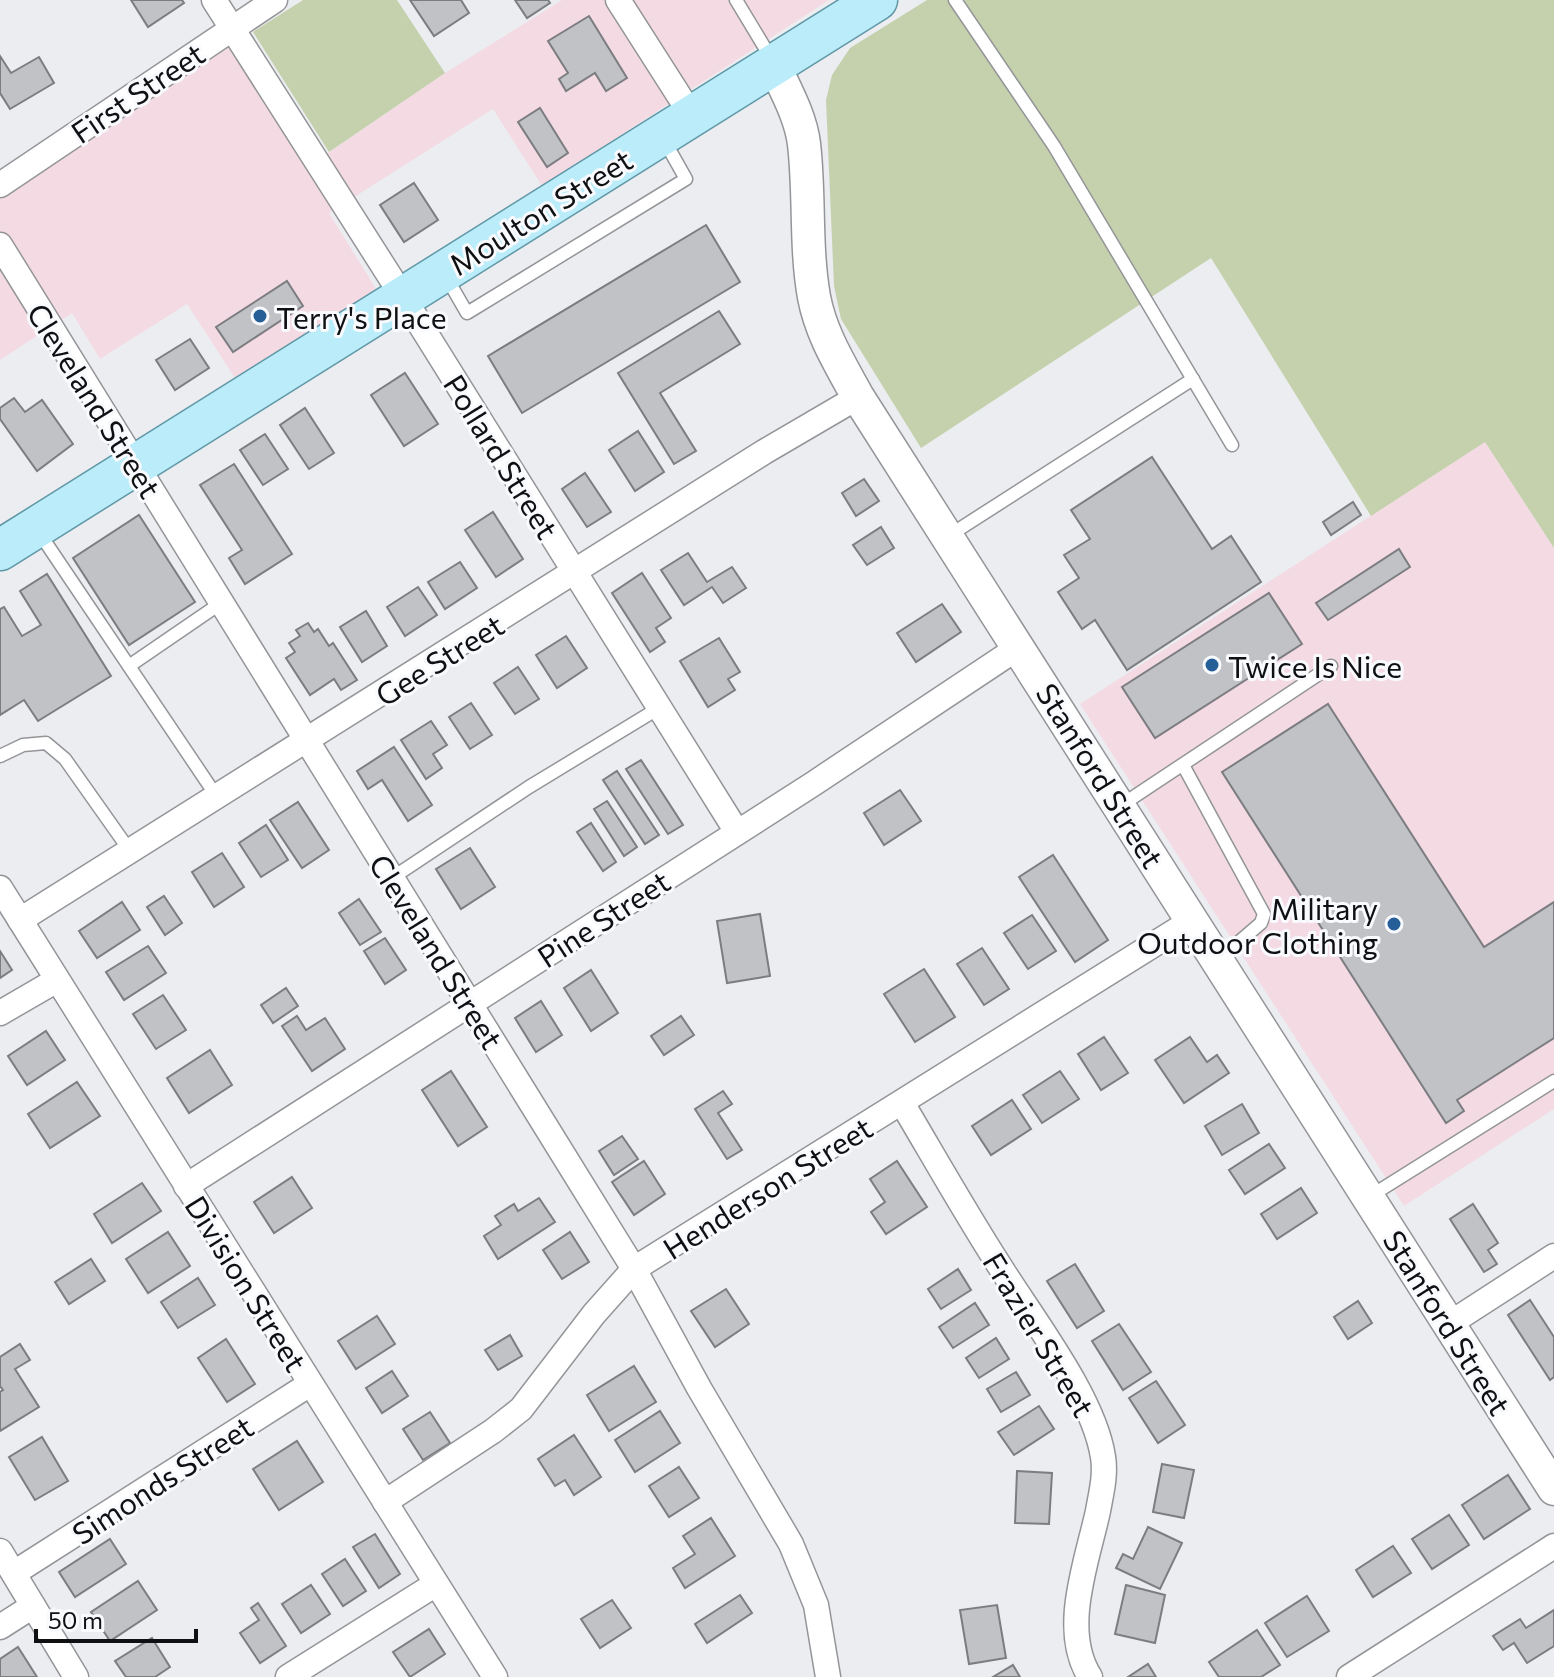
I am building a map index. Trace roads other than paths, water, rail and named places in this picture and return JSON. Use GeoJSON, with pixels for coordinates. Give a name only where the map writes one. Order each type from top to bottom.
{"type":"FeatureCollection","features":[{"type":"Feature","properties":{"kind":"main road","name":"Moulton Street"},"geometry":{"type":"LineString","coordinates":[[0,550],[877,0]]}},
{"type":"Feature","properties":{"kind":"street","name":"Pollard Street"},"geometry":{"type":"LineString","coordinates":[[214,0],[737,832]]}},
{"type":"Feature","properties":{"kind":"street","name":"First Street"},"geometry":{"type":"LineString","coordinates":[[0,185],[275,0]]}},
{"type":"Feature","properties":{"kind":"street"},"geometry":{"type":"LineString","coordinates":[[620,1],[677,126]]}},
{"type":"Feature","properties":{"kind":"street","name":"Stanford Street"},"geometry":{"type":"LineString","coordinates":[[774,65],[791,102],[804,142],[807,235],[814,298],[826,339],[858,397],[1554,1489]]}},
{"type":"Feature","properties":{"kind":"street","name":"Cleveland Street"},"geometry":{"type":"LineString","coordinates":[[0,245],[634,1269],[699,1388],[791,1544],[816,1605],[828,1677]]}},
{"type":"Feature","properties":{"kind":"street","name":"Gee Street"},"geometry":{"type":"LineString","coordinates":[[20,920],[764,452],[858,397]]}},
{"type":"Feature","properties":{"kind":"street","name":"Pine Street"},"geometry":{"type":"LineString","coordinates":[[186,1186],[1019,647]]}},
{"type":"Feature","properties":{"kind":"street","name":"Division Street"},"geometry":{"type":"LineString","coordinates":[[0,888],[495,1677]]}},
{"type":"Feature","properties":{"kind":"street","name":"Henderson Street"},"geometry":{"type":"LineString","coordinates":[[385,1502],[521,1409],[594,1314],[634,1269],[1193,920]]}},
{"type":"Feature","properties":{"kind":"street"},"geometry":{"type":"LineString","coordinates":[[0,1013],[57,980]]}},
{"type":"Feature","properties":{"kind":"street","name":"Frazier Street"},"geometry":{"type":"LineString","coordinates":[[902,1103],[1079,1391],[1098,1434],[1104,1459],[1104,1483],[1075,1618],[1077,1647],[1090,1677]]}},
{"type":"Feature","properties":{"kind":"street"},"geometry":{"type":"LineString","coordinates":[[1449,1324],[1554,1256]]}},
{"type":"Feature","properties":{"kind":"street","name":"Simonds Street"},"geometry":{"type":"LineString","coordinates":[[14,1573],[310,1384]]}},
{"type":"Feature","properties":{"kind":"street"},"geometry":{"type":"LineString","coordinates":[[1349,1677],[1376,1670],[1554,1546]]}},
{"type":"Feature","properties":{"kind":"street"},"geometry":{"type":"LineString","coordinates":[[0,1551],[76,1677]]}},
{"type":"Feature","properties":{"kind":"street"},"geometry":{"type":"LineString","coordinates":[[288,1677],[436,1584]]}},
{"type":"Feature","properties":{"kind":"street"},"geometry":{"type":"LineString","coordinates":[[0,1627],[33,1606]]}},
{"type":"Feature","properties":{"kind":"lane"},"geometry":{"type":"LineString","coordinates":[[736,0],[774,65]]}},
{"type":"Feature","properties":{"kind":"lane"},"geometry":{"type":"LineString","coordinates":[[955,0],[1054,146],[1232,445]]}},
{"type":"Feature","properties":{"kind":"lane"},"geometry":{"type":"LineString","coordinates":[[948,537],[1193,379]]}},
{"type":"Feature","properties":{"kind":"lane"},"geometry":{"type":"LineString","coordinates":[[36,527],[217,797]]}},
{"type":"Feature","properties":{"kind":"lane"},"geometry":{"type":"LineString","coordinates":[[129,666],[221,603]]}},
{"type":"Feature","properties":{"kind":"lane"},"geometry":{"type":"LineString","coordinates":[[1120,806],[1331,666]]}},
{"type":"Feature","properties":{"kind":"lane"},"geometry":{"type":"LineString","coordinates":[[392,878],[529,787],[659,708]]}},
{"type":"Feature","properties":{"kind":"lane"},"geometry":{"type":"LineString","coordinates":[[0,756],[23,745],[46,743],[65,759],[130,851]]}},
{"type":"Feature","properties":{"kind":"lane"},"geometry":{"type":"LineString","coordinates":[[1183,765],[1264,914],[1261,923],[1218,960]]}},
{"type":"Feature","properties":{"kind":"lane"},"geometry":{"type":"LineString","coordinates":[[1369,1197],[1554,1081]]}},
{"type":"Feature","properties":{"kind":"place","name":"Terry's Place"},"geometry":{"type":"Point","coordinates":[260,316]}},
{"type":"Feature","properties":{"kind":"place","name":"Twice Is Nice"},"geometry":{"type":"Point","coordinates":[1212,665]}},
{"type":"Feature","properties":{"kind":"place","name":"Military Outdoor Clothing"},"geometry":{"type":"Point","coordinates":[1394,924]}}]}
